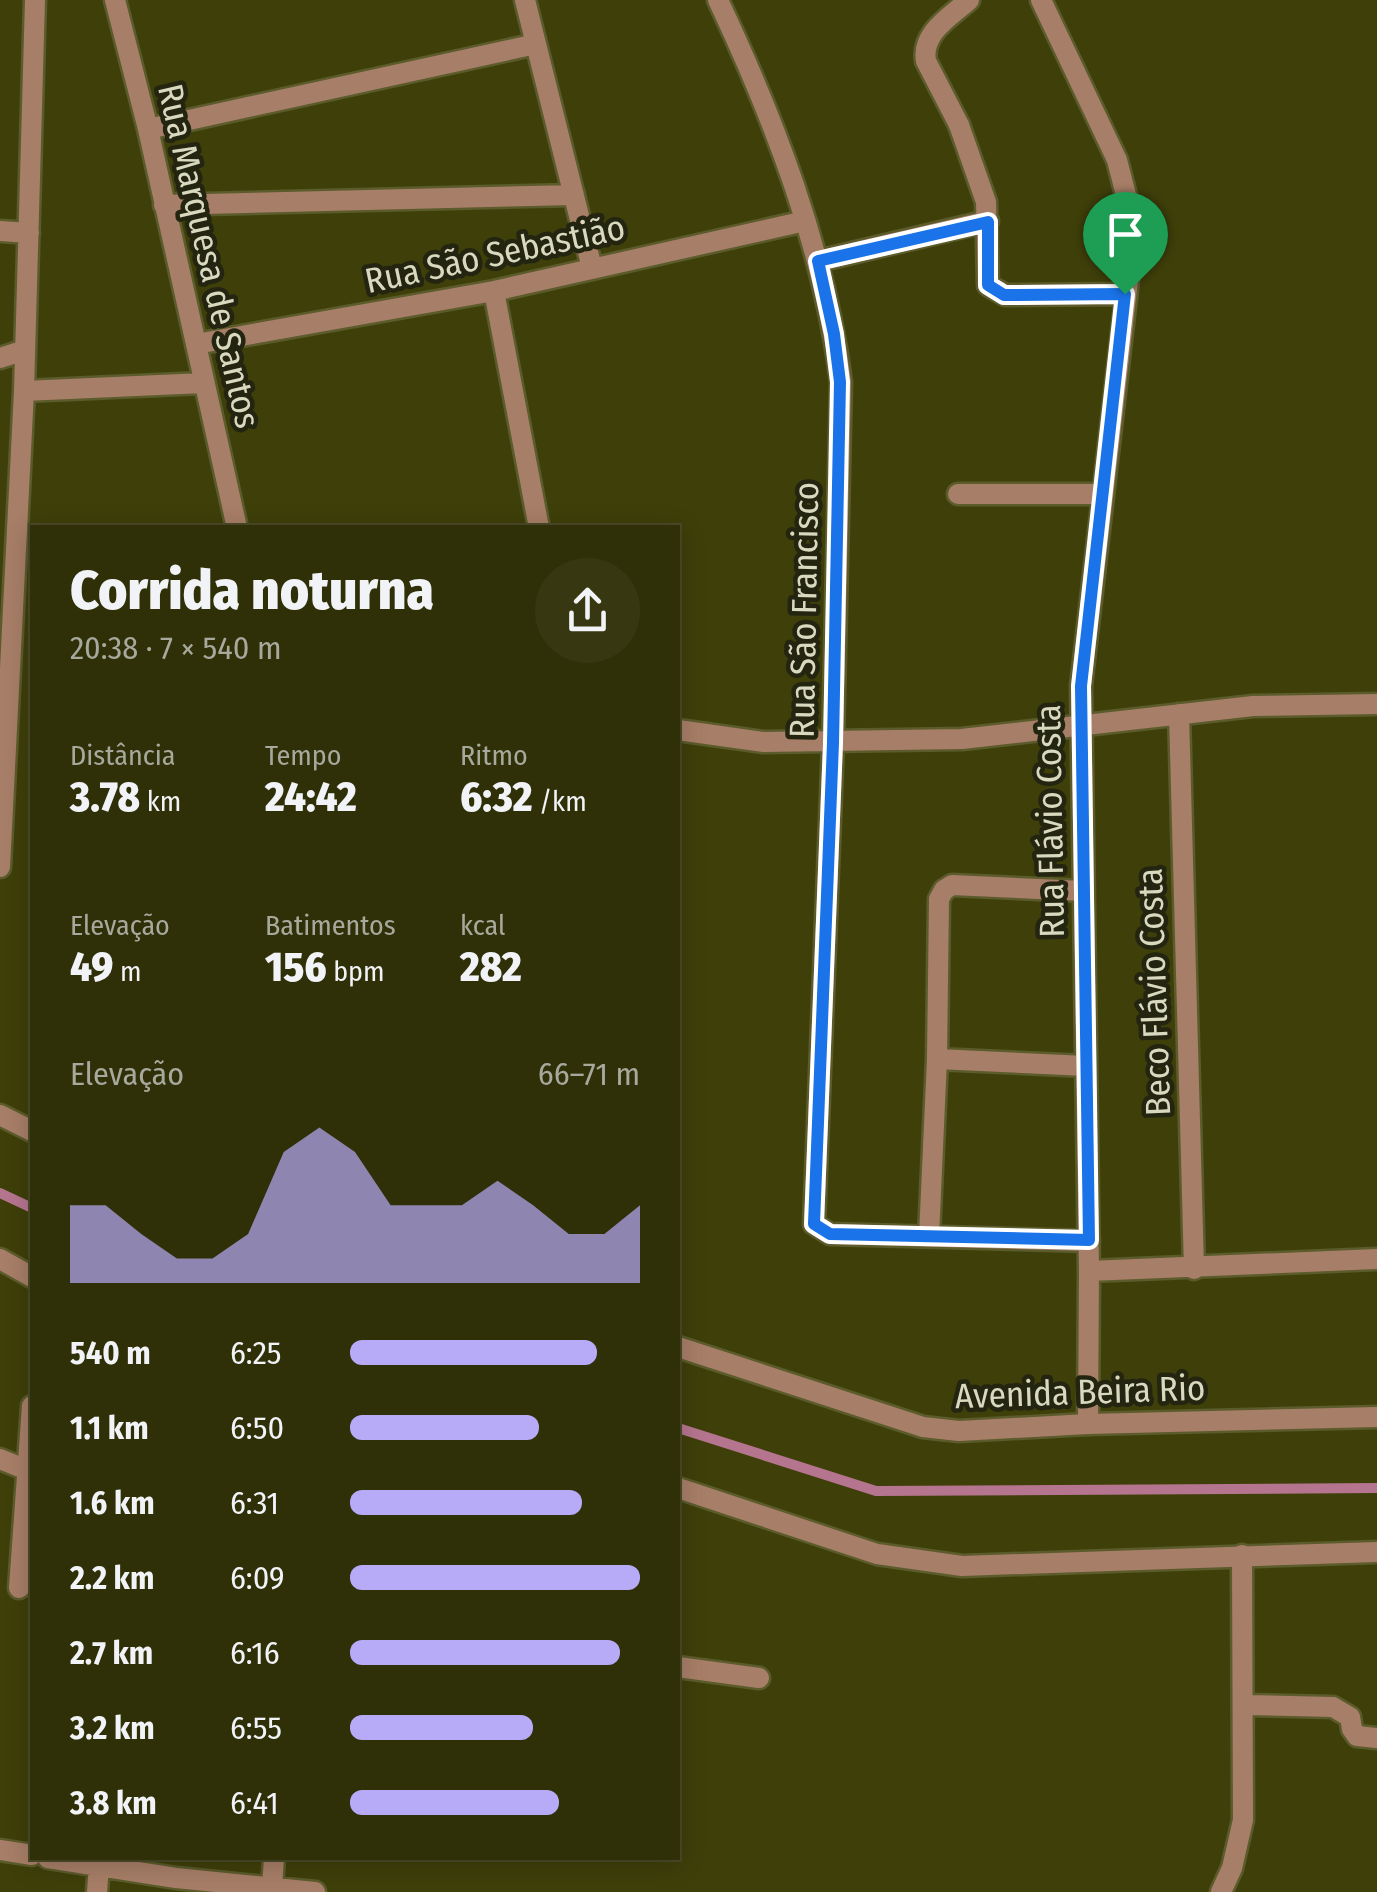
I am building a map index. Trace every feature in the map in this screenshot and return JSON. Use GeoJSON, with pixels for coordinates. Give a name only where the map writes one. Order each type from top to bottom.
{"type":"FeatureCollection","features":[{"type":"Feature","properties":{"kind":"street"},"geometry":{"type":"LineString","coordinates":[[0,867],[6,642],[24,391],[35,0]]}},
{"type":"Feature","properties":{"kind":"street"},"geometry":{"type":"LineString","coordinates":[[524,0],[592,268]]}},
{"type":"Feature","properties":{"kind":"street","name":"Rua São Francisco"},"geometry":{"type":"LineString","coordinates":[[718,0],[758,86],[806,222],[834,334],[840,382],[833,743],[814,1224],[830,1234],[929,1236]]}},
{"type":"Feature","properties":{"kind":"street"},"geometry":{"type":"LineString","coordinates":[[969,0],[926,39],[924,50],[959,125],[982,189],[988,222],[988,285],[1004,295],[1125,294]]}},
{"type":"Feature","properties":{"kind":"street","name":"Rua Flávio Costa"},"geometry":{"type":"LineString","coordinates":[[1041,0],[1117,160],[1128,203],[1132,246],[1084,644],[1081,726],[1090,1270],[1088,1424]]}},
{"type":"Feature","properties":{"kind":"street","name":"Rua Marquesa de Santos"},"geometry":{"type":"LineString","coordinates":[[121,1],[235,525]]}},
{"type":"Feature","properties":{"kind":"street"},"geometry":{"type":"LineString","coordinates":[[148,129],[536,44]]}},
{"type":"Feature","properties":{"kind":"street"},"geometry":{"type":"LineString","coordinates":[[164,205],[574,195]]}},
{"type":"Feature","properties":{"kind":"street","name":"Rua São Sebastião"},"geometry":{"type":"LineString","coordinates":[[196,344],[494,290],[806,222]]}},
{"type":"Feature","properties":{"kind":"street"},"geometry":{"type":"LineString","coordinates":[[818,261],[988,222]]}},
{"type":"Feature","properties":{"kind":"street"},"geometry":{"type":"LineString","coordinates":[[0,231],[29,233]]}},
{"type":"Feature","properties":{"kind":"street"},"geometry":{"type":"LineString","coordinates":[[494,290],[537,525]]}},
{"type":"Feature","properties":{"kind":"street"},"geometry":{"type":"LineString","coordinates":[[0,358],[25,350]]}},
{"type":"Feature","properties":{"kind":"street"},"geometry":{"type":"LineString","coordinates":[[24,391],[204,383]]}},
{"type":"Feature","properties":{"kind":"street"},"geometry":{"type":"LineString","coordinates":[[958,494],[1102,494]]}},
{"type":"Feature","properties":{"kind":"street"},"geometry":{"type":"LineString","coordinates":[[680,730],[725,739],[833,743],[962,739],[1254,706],[1377,704]]}},
{"type":"Feature","properties":{"kind":"street","name":"Beco Flávio Costa"},"geometry":{"type":"LineString","coordinates":[[1179,714],[1194,1268]]}},
{"type":"Feature","properties":{"kind":"street","name":"Beco Flávio Costa"},"geometry":{"type":"LineString","coordinates":[[1084,891],[952,884],[944,890],[939,900],[938,1059],[1086,1066]]}},
{"type":"Feature","properties":{"kind":"street"},"geometry":{"type":"LineString","coordinates":[[938,1059],[929,1236],[1089,1240]]}},
{"type":"Feature","properties":{"kind":"street"},"geometry":{"type":"LineString","coordinates":[[0,1115],[30,1129]]}},
{"type":"Feature","properties":{"kind":"street"},"geometry":{"type":"LineString","coordinates":[[0,1259],[30,1275]]}},
{"type":"Feature","properties":{"kind":"street"},"geometry":{"type":"LineString","coordinates":[[1090,1270],[1377,1259]]}},
{"type":"Feature","properties":{"kind":"street","name":"Avenida Beira Rio"},"geometry":{"type":"LineString","coordinates":[[680,1347],[923,1427],[959,1431],[1377,1417]]}},
{"type":"Feature","properties":{"kind":"street"},"geometry":{"type":"LineString","coordinates":[[18,1588],[30,1432]]}},
{"type":"Feature","properties":{"kind":"street"},"geometry":{"type":"LineString","coordinates":[[0,1459],[27,1470]]}},
{"type":"Feature","properties":{"kind":"street"},"geometry":{"type":"LineString","coordinates":[[680,1489],[878,1554],[962,1566],[1377,1552]]}},
{"type":"Feature","properties":{"kind":"street"},"geometry":{"type":"LineString","coordinates":[[1221,1892],[1232,1868],[1244,1820],[1242,1555]]}},
{"type":"Feature","properties":{"kind":"street"},"geometry":{"type":"LineString","coordinates":[[680,1667],[759,1678]]}},
{"type":"Feature","properties":{"kind":"street"},"geometry":{"type":"LineString","coordinates":[[1245,1705],[1333,1708],[1350,1718],[1357,1736],[1377,1738]]}},
{"type":"Feature","properties":{"kind":"street"},"geometry":{"type":"LineString","coordinates":[[0,1850],[30,1855]]}},
{"type":"Feature","properties":{"kind":"street"},"geometry":{"type":"LineString","coordinates":[[60,1860],[315,1892]]}},
{"type":"Feature","properties":{"kind":"street"},"geometry":{"type":"LineString","coordinates":[[272,1888],[274,1860]]}},
{"type":"Feature","properties":{"kind":"street"},"geometry":{"type":"LineString","coordinates":[[97,1892],[98,1866]]}},
{"type":"Feature","properties":{"kind":"waterway"},"geometry":{"type":"LineString","coordinates":[[0,1193],[30,1207]]}},
{"type":"Feature","properties":{"kind":"waterway"},"geometry":{"type":"LineString","coordinates":[[680,1429],[876,1491],[1377,1488]]}},
{"type":"Feature","properties":{"kind":"route"},"geometry":{"type":"LineString","coordinates":[[988,222],[988,285],[994,292],[1125,294],[1081,686],[1089,1240],[830,1234],[814,1224],[841,435],[834,334],[818,261],[988,222]]}}]}
